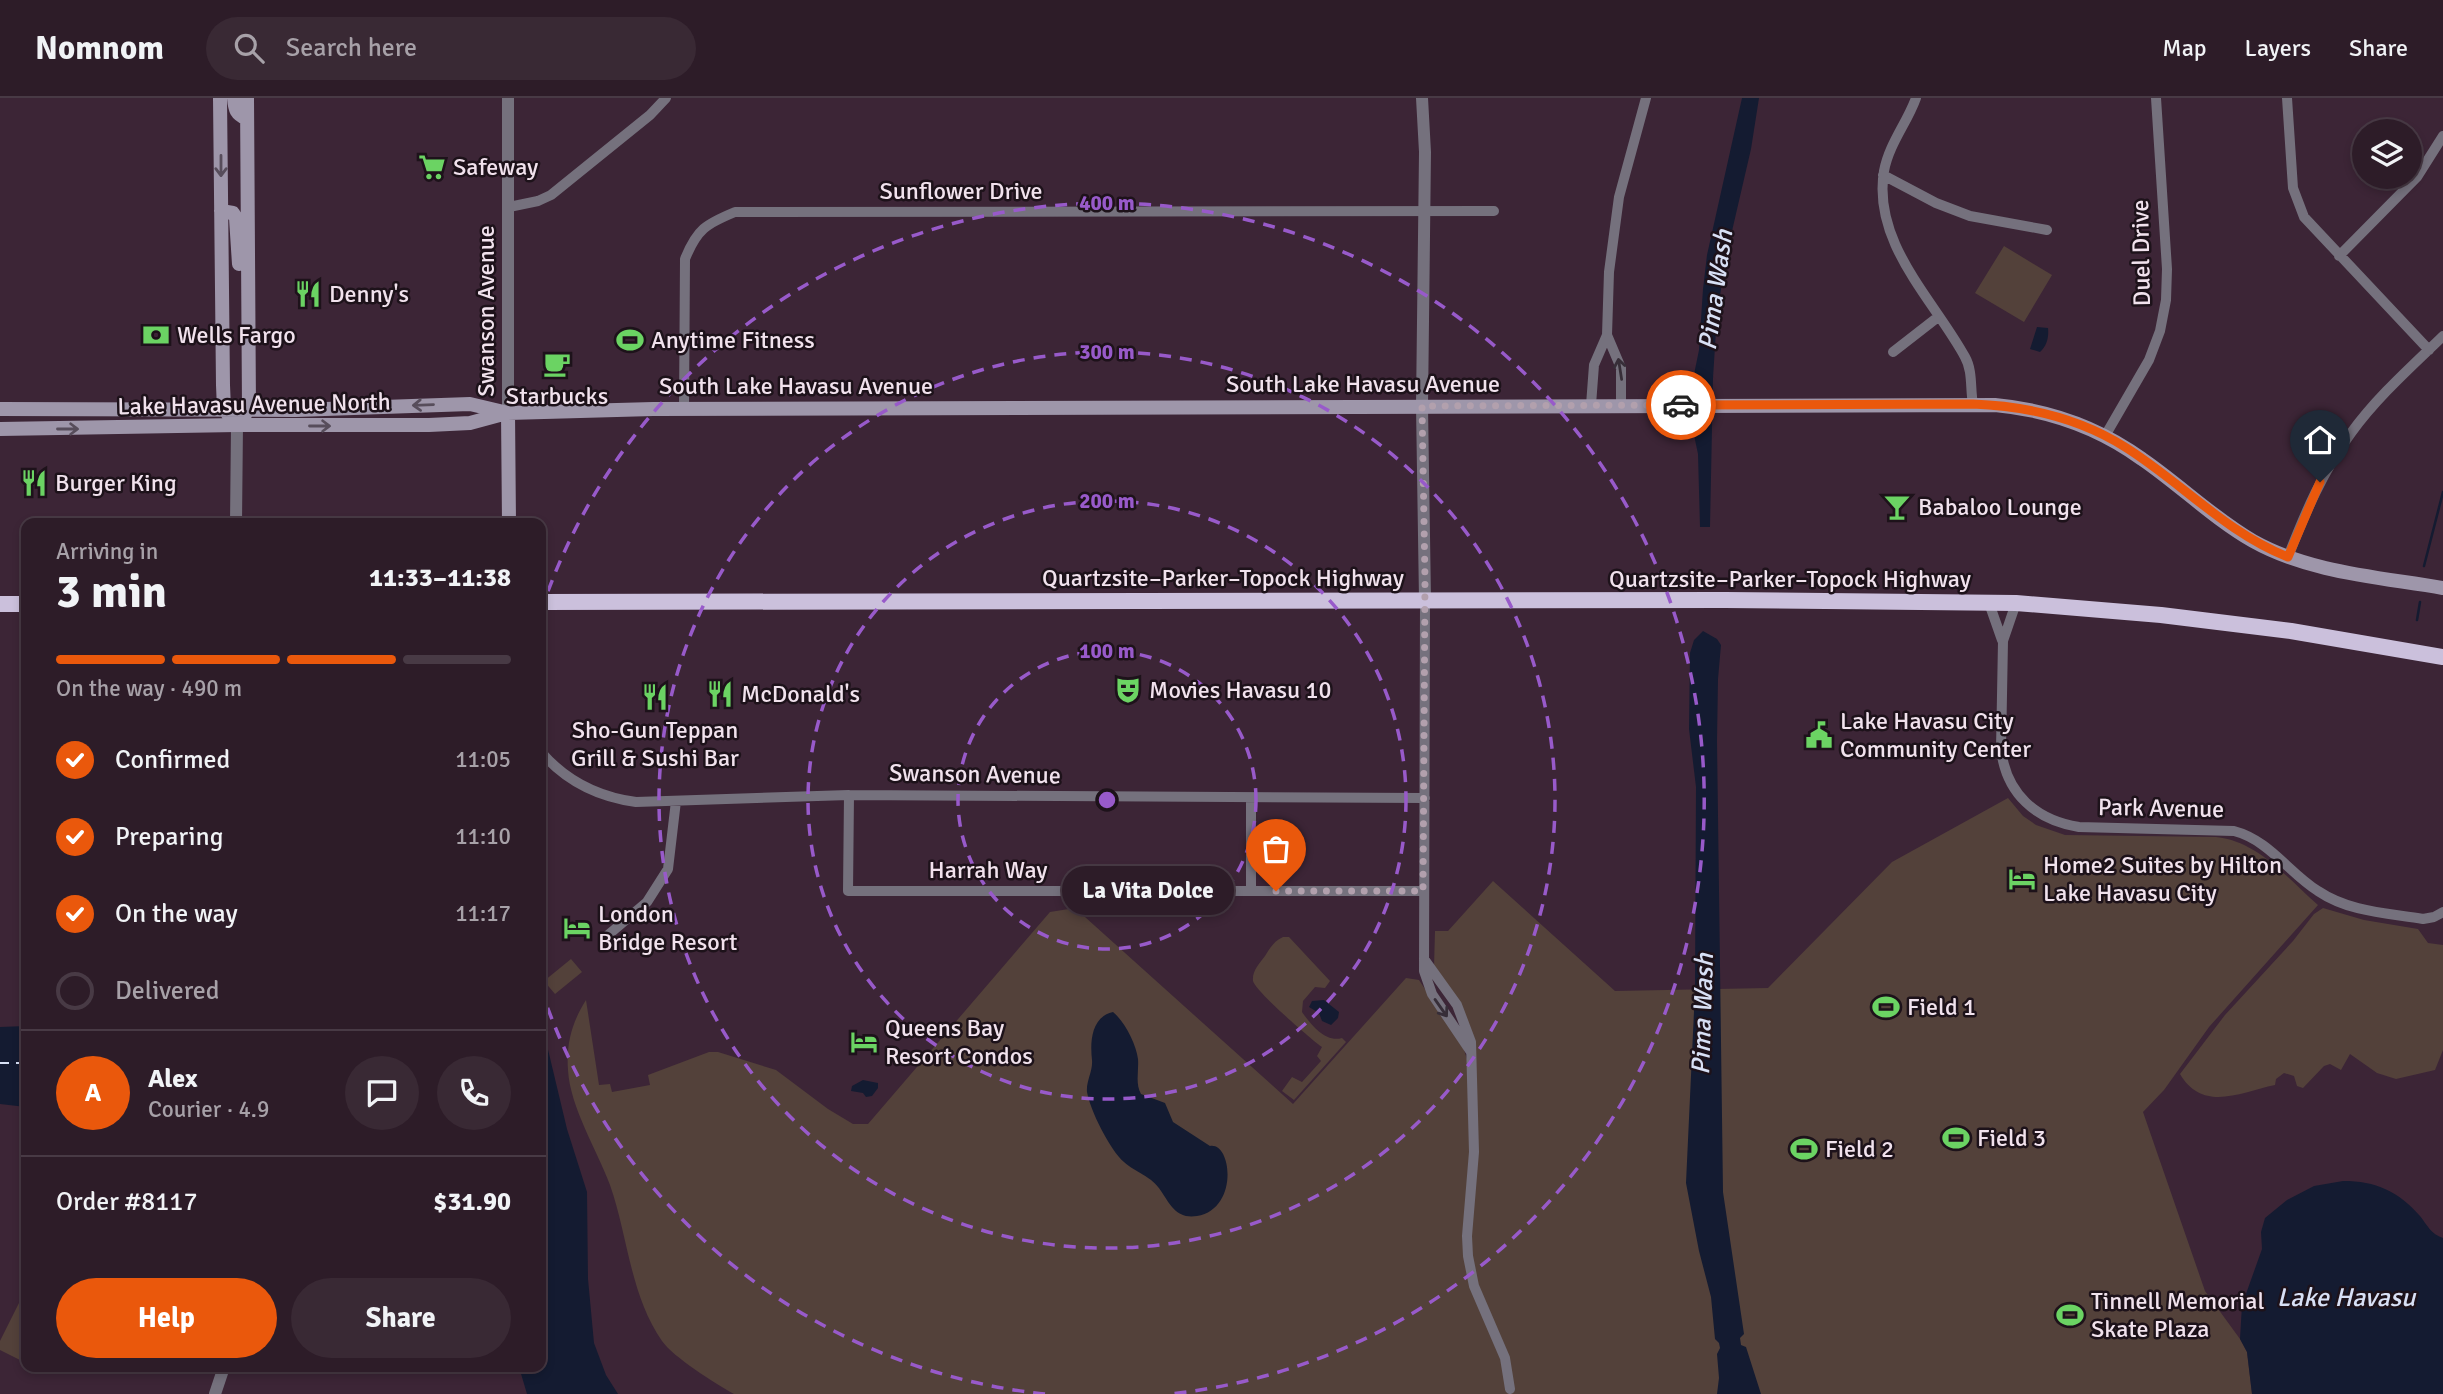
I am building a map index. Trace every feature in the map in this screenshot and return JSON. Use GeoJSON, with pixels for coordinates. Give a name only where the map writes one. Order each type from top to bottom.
{"type":"FeatureCollection","features":[{"type":"Feature","properties":{"kind":"highway","name":"Quartzsite–Parker–Topock Highway"},"geometry":{"type":"LineString","coordinates":[[546,602],[1425,600],[2016,603]]}},
{"type":"Feature","properties":{"kind":"highway"},"geometry":{"type":"LineString","coordinates":[[2016,603],[2161,615],[2291,631],[2443,657]]}},
{"type":"Feature","properties":{"kind":"highway"},"geometry":{"type":"LineString","coordinates":[[0,604],[21,604]]}},
{"type":"Feature","properties":{"kind":"main road"},"geometry":{"type":"LineString","coordinates":[[220,98],[221,211],[237,425]]}},
{"type":"Feature","properties":{"kind":"main road"},"geometry":{"type":"LineString","coordinates":[[234,98],[238,115],[247,119]]}},
{"type":"Feature","properties":{"kind":"main road"},"geometry":{"type":"LineString","coordinates":[[237,425],[247,281],[247,98]]}},
{"type":"Feature","properties":{"kind":"main road"},"geometry":{"type":"LineString","coordinates":[[221,211],[233,213],[236,218],[238,262],[247,281]]}},
{"type":"Feature","properties":{"kind":"main road","name":"South Lake Havasu Avenue"},"geometry":{"type":"LineString","coordinates":[[237,409],[470,404],[508,413],[1591,405],[1973,404],[2018,407],[2040,411],[2105,436],[2145,460],[2236,531],[2288,557],[2332,569],[2443,588]]}},
{"type":"Feature","properties":{"kind":"main road","name":"Lake Havasu Avenue North"},"geometry":{"type":"LineString","coordinates":[[0,410],[237,409]]}},
{"type":"Feature","properties":{"kind":"main road","name":"Lake Havasu Avenue North"},"geometry":{"type":"LineString","coordinates":[[0,429],[429,425],[470,423],[508,413]]}},
{"type":"Feature","properties":{"kind":"main road","name":"Swanson Avenue"},"geometry":{"type":"LineString","coordinates":[[508,413],[509,518]]}},
{"type":"Feature","properties":{"kind":"street","name":"Swanson Avenue"},"geometry":{"type":"LineString","coordinates":[[508,98],[508,413]]}},
{"type":"Feature","properties":{"kind":"street"},"geometry":{"type":"LineString","coordinates":[[509,208],[551,195],[650,115],[666,98]]}},
{"type":"Feature","properties":{"kind":"street"},"geometry":{"type":"LineString","coordinates":[[1422,98],[1424,959],[1426,979],[1432,994],[1471,1052]]}},
{"type":"Feature","properties":{"kind":"street"},"geometry":{"type":"LineString","coordinates":[[1591,405],[1594,365],[1607,335],[1609,272],[1618,205],[1646,98]]}},
{"type":"Feature","properties":{"kind":"street"},"geometry":{"type":"LineString","coordinates":[[1916,98],[1891,149],[1883,175],[1884,204],[1897,247],[1914,281],[1967,360],[1973,404]]}},
{"type":"Feature","properties":{"kind":"street","name":"Duel Drive"},"geometry":{"type":"LineString","coordinates":[[2105,436],[2149,360],[2165,308],[2167,269],[2156,98]]}},
{"type":"Feature","properties":{"kind":"street"},"geometry":{"type":"LineString","coordinates":[[2287,98],[2292,181],[2296,200],[2307,222],[2429,350]]}},
{"type":"Feature","properties":{"kind":"street"},"geometry":{"type":"LineString","coordinates":[[2339,256],[2417,177],[2443,136]]}},
{"type":"Feature","properties":{"kind":"street"},"geometry":{"type":"LineString","coordinates":[[1883,175],[1936,203],[1970,216],[2047,230]]}},
{"type":"Feature","properties":{"kind":"street","name":"Sunflower Drive"},"geometry":{"type":"LineString","coordinates":[[684,410],[685,259],[693,239],[708,223],[736,212],[1494,211]]}},
{"type":"Feature","properties":{"kind":"street"},"geometry":{"type":"LineString","coordinates":[[1893,352],[1938,317]]}},
{"type":"Feature","properties":{"kind":"street"},"geometry":{"type":"LineString","coordinates":[[1607,335],[1621,364],[1621,405]]}},
{"type":"Feature","properties":{"kind":"street"},"geometry":{"type":"LineString","coordinates":[[2288,557],[2307,508],[2334,457],[2369,411],[2443,336]]}},
{"type":"Feature","properties":{"kind":"street"},"geometry":{"type":"LineString","coordinates":[[236,518],[237,425]]}},
{"type":"Feature","properties":{"kind":"street","name":"Park Avenue"},"geometry":{"type":"LineString","coordinates":[[1989,603],[2003,641]]}},
{"type":"Feature","properties":{"kind":"street","name":"Park Avenue"},"geometry":{"type":"LineString","coordinates":[[2016,603],[2003,641],[2001,749],[2004,765],[2016,792],[2036,812],[2055,822],[2079,827],[2234,831],[2261,843],[2308,885],[2326,897],[2346,905],[2424,919],[2434,918],[2443,912]]}},
{"type":"Feature","properties":{"kind":"street","name":"Swanson Avenue"},"geometry":{"type":"LineString","coordinates":[[546,757],[568,777],[601,794],[636,802],[849,796],[1424,798]]}},
{"type":"Feature","properties":{"kind":"street","name":"Harrah Way"},"geometry":{"type":"LineString","coordinates":[[849,796],[848,891],[1423,891]]}},
{"type":"Feature","properties":{"kind":"street"},"geometry":{"type":"LineString","coordinates":[[1251,799],[1251,891]]}},
{"type":"Feature","properties":{"kind":"street"},"geometry":{"type":"LineString","coordinates":[[608,935],[647,902],[668,869],[676,802]]}},
{"type":"Feature","properties":{"kind":"street"},"geometry":{"type":"LineString","coordinates":[[1424,959],[1457,1005],[1468,1031],[1474,1152],[1467,1236],[1468,1256],[1474,1286],[1505,1359],[1510,1389]]}},
{"type":"Feature","properties":{"kind":"street"},"geometry":{"type":"LineString","coordinates":[[215,1394],[222,1372]]}},
{"type":"Feature","properties":{"kind":"shaded area"},"geometry":{"type":"Polygon","coordinates":[[[2004,246],[2052,275],[2024,322],[1975,293],[2004,246]]]}},
{"type":"Feature","properties":{"kind":"shaded area"},"geometry":{"type":"Polygon","coordinates":[[[2008,798],[2023,816],[2036,825],[2065,835],[2216,837],[2231,840],[2259,853],[2318,905],[2209,1027],[2164,1090],[2143,1112],[2205,1291],[2247,1352],[2252,1394],[734,1394],[675,1355],[651,1323],[636,1285],[610,1185],[579,1113],[570,1084],[569,1042],[586,1000],[599,1085],[610,1084],[612,1092],[650,1085],[648,1075],[709,1052],[718,1052],[776,1070],[853,1124],[868,1124],[1050,912],[1075,908],[1293,1104],[1406,978],[1419,980],[1463,1047],[1467,1059],[1471,1152],[1464,1257],[1471,1287],[1502,1360],[1508,1357],[1478,1285],[1471,1256],[1478,1152],[1474,1041],[1460,1004],[1434,967],[1435,931],[1448,931],[1493,881],[1615,991],[1768,988],[1892,862],[2008,798]]]}},
{"type":"Feature","properties":{"kind":"shaded area"},"geometry":{"type":"Polygon","coordinates":[[[2323,908],[2364,920],[2418,929],[2428,943],[2443,945],[2443,1050],[2435,1070],[2396,1079],[2377,1073],[2350,1054],[2341,1070],[2330,1064],[2324,1066],[2303,1088],[2297,1086],[2294,1076],[2284,1073],[2276,1079],[2275,1085],[2223,1097],[2200,1093],[2189,1086],[2180,1074],[2225,1015],[2314,914],[2323,908]]]}},
{"type":"Feature","properties":{"kind":"shaded area"},"geometry":{"type":"Polygon","coordinates":[[[1283,937],[1289,937],[1330,981],[1325,988],[1315,987],[1303,1001],[1302,1012],[1314,1027],[1325,1035],[1342,1038],[1346,1042],[1294,1100],[1282,1091],[1292,1077],[1302,1082],[1321,1061],[1317,1056],[1322,1047],[1273,1005],[1253,981],[1258,965],[1272,945],[1283,937]]]}},
{"type":"Feature","properties":{"kind":"shaded area"},"geometry":{"type":"Polygon","coordinates":[[[571,959],[582,972],[555,994],[546,979],[571,959]]]}},
{"type":"Feature","properties":{"kind":"shaded area"},"geometry":{"type":"Polygon","coordinates":[[[21,1302],[21,1360],[0,1350],[0,1341],[21,1302]]]}},
{"type":"Feature","properties":{"kind":"water","name":"Pima Wash"},"geometry":{"type":"Polygon","coordinates":[[[1742,98],[1759,98],[1751,149],[1726,257],[1717,315],[1710,527],[1700,527],[1698,454],[1691,421],[1691,389],[1699,350],[1707,255],[1742,98]]]}},
{"type":"Feature","properties":{"kind":"water"},"geometry":{"type":"Polygon","coordinates":[[[2037,327],[2048,328],[2047,341],[2040,352],[2030,349],[2037,327]]]}},
{"type":"Feature","properties":{"kind":"water","name":"Pima Wash"},"geometry":{"type":"Polygon","coordinates":[[[1703,631],[1717,639],[1721,645],[1717,741],[1723,1192],[1744,1334],[1740,1338],[1741,1345],[1746,1347],[1761,1394],[1717,1394],[1717,1354],[1720,1348],[1715,1339],[1711,1297],[1686,1183],[1695,990],[1696,787],[1689,729],[1690,653],[1694,640],[1703,631]]]}},
{"type":"Feature","properties":{"kind":"water"},"geometry":{"type":"Polygon","coordinates":[[[1324,1000],[1339,1012],[1338,1018],[1331,1025],[1322,1021],[1319,1013],[1309,1007],[1312,1001],[1324,1000]]]}},
{"type":"Feature","properties":{"kind":"water"},"geometry":{"type":"Polygon","coordinates":[[[1113,1012],[1126,1027],[1135,1047],[1141,1094],[1165,1103],[1173,1122],[1223,1154],[1228,1177],[1220,1202],[1211,1211],[1197,1216],[1179,1213],[1153,1182],[1119,1156],[1101,1129],[1087,1092],[1092,1064],[1091,1046],[1096,1025],[1100,1019],[1113,1012]]]}},
{"type":"Feature","properties":{"kind":"water"},"geometry":{"type":"Polygon","coordinates":[[[21,1026],[21,1106],[0,1104],[0,1027],[21,1026]]]}},
{"type":"Feature","properties":{"kind":"water"},"geometry":{"type":"Polygon","coordinates":[[[546,1041],[567,1129],[587,1192],[588,1279],[594,1343],[606,1375],[618,1394],[527,1394],[520,1372],[546,1372],[546,1041]]]}},
{"type":"Feature","properties":{"kind":"water"},"geometry":{"type":"Polygon","coordinates":[[[863,1080],[878,1083],[872,1096],[866,1097],[863,1093],[851,1091],[852,1086],[863,1080]]]}},
{"type":"Feature","properties":{"kind":"water","name":"Lake Havasu"},"geometry":{"type":"Polygon","coordinates":[[[2343,1181],[2376,1185],[2395,1194],[2412,1207],[2432,1232],[2443,1238],[2443,1394],[2252,1394],[2247,1352],[2240,1339],[2242,1305],[2262,1249],[2261,1232],[2265,1218],[2287,1200],[2314,1186],[2343,1181]]]}},
{"type":"Feature","properties":{"kind":"waterway"},"geometry":{"type":"LineString","coordinates":[[2424,566],[2443,492]]}},
{"type":"Feature","properties":{"kind":"waterway"},"geometry":{"type":"LineString","coordinates":[[2417,620],[2420,602]]}},
{"type":"Feature","properties":{"kind":"ferry route"},"geometry":{"type":"LineString","coordinates":[[0,1063],[21,1063]]}},
{"type":"Feature","properties":{"kind":"way so far"},"geometry":{"type":"LineString","coordinates":[[1276,891],[1423,891],[1425,580],[1422,406],[1681,405]]}},
{"type":"Feature","properties":{"kind":"place","name":"Safeway"},"geometry":{"type":"Point","coordinates":[432,167]}},
{"type":"Feature","properties":{"kind":"place","name":"Denny's"},"geometry":{"type":"Point","coordinates":[308,294]}},
{"type":"Feature","properties":{"kind":"place","name":"Wells Fargo"},"geometry":{"type":"Point","coordinates":[156,335]}},
{"type":"Feature","properties":{"kind":"place","name":"Anytime Fitness"},"geometry":{"type":"Point","coordinates":[630,340]}},
{"type":"Feature","properties":{"kind":"place","name":"Starbucks"},"geometry":{"type":"Point","coordinates":[557,364]}},
{"type":"Feature","properties":{"kind":"place","name":"Burger King"},"geometry":{"type":"Point","coordinates":[34,483]}},
{"type":"Feature","properties":{"kind":"place","name":"Babaloo Lounge"},"geometry":{"type":"Point","coordinates":[1897,507]}},
{"type":"Feature","properties":{"kind":"place","name":"Movies Havasu 10"},"geometry":{"type":"Point","coordinates":[1128,690]}},
{"type":"Feature","properties":{"kind":"place","name":"McDonald's"},"geometry":{"type":"Point","coordinates":[720,694]}},
{"type":"Feature","properties":{"kind":"place","name":"Sho-Gun Teppan Grill & Sushi Bar"},"geometry":{"type":"Point","coordinates":[655,697]}},
{"type":"Feature","properties":{"kind":"place","name":"Lake Havasu City Community Center"},"geometry":{"type":"Point","coordinates":[1819,735]}},
{"type":"Feature","properties":{"kind":"place","name":"Home2 Suites by Hilton Lake Havasu City"},"geometry":{"type":"Point","coordinates":[2022,879]}},
{"type":"Feature","properties":{"kind":"place","name":"La Vita Dolce"},"geometry":{"type":"Point","coordinates":[1276,891]}},
{"type":"Feature","properties":{"kind":"place","name":"London Bridge Resort"},"geometry":{"type":"Point","coordinates":[577,928]}},
{"type":"Feature","properties":{"kind":"place","name":"Field 1"},"geometry":{"type":"Point","coordinates":[1886,1007]}},
{"type":"Feature","properties":{"kind":"place","name":"Queens Bay Resort Condos"},"geometry":{"type":"Point","coordinates":[864,1042]}},
{"type":"Feature","properties":{"kind":"place","name":"Field 3"},"geometry":{"type":"Point","coordinates":[1956,1138]}},
{"type":"Feature","properties":{"kind":"place","name":"Field 2"},"geometry":{"type":"Point","coordinates":[1804,1149]}},
{"type":"Feature","properties":{"kind":"place","name":"Tinnell Memorial Skate Plaza"},"geometry":{"type":"Point","coordinates":[2070,1315]}},
{"type":"Feature","properties":{"kind":"route"},"geometry":{"type":"LineString","coordinates":[[1681,405],[1973,404],[2040,411],[2084,426],[2126,447],[2236,531],[2288,557],[2320,482]]}}]}
